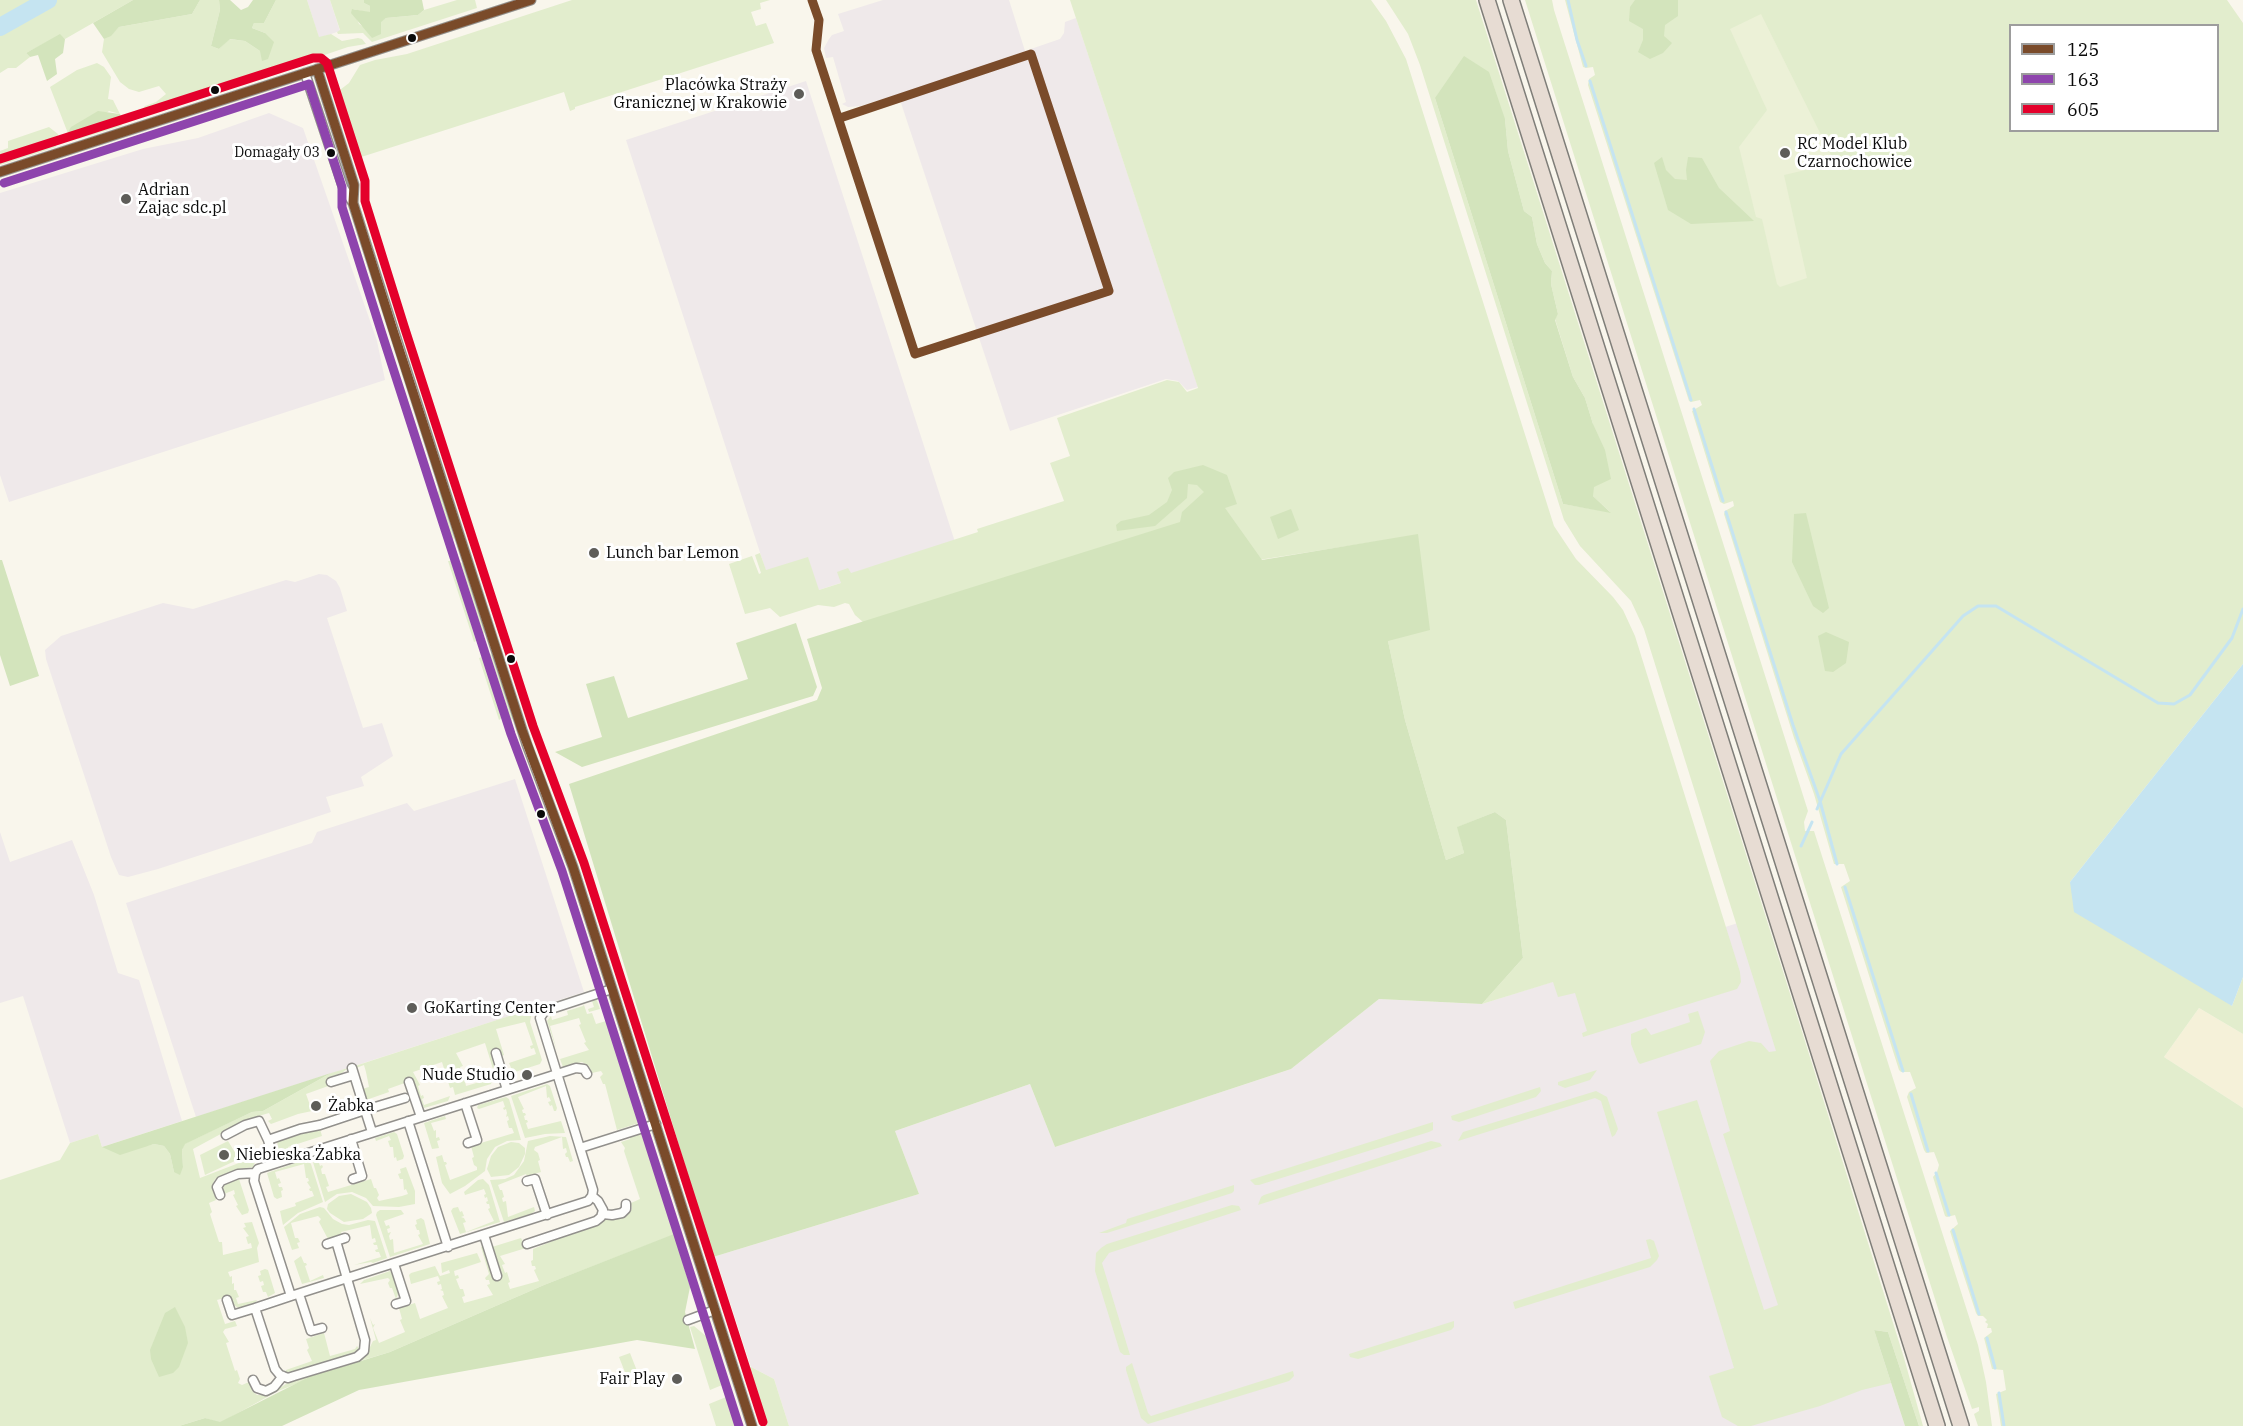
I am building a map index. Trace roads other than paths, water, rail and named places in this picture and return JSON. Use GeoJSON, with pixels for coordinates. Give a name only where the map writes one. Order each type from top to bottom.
{"type":"FeatureCollection","features":[{"type":"Feature","properties":{"kind":"highway"},"geometry":{"type":"LineString","coordinates":[[1487,0],[1937,1426]]}},
{"type":"Feature","properties":{"kind":"highway"},"geometry":{"type":"LineString","coordinates":[[1511,0],[1961,1426]]}},
{"type":"Feature","properties":{"kind":"street"},"geometry":{"type":"LineString","coordinates":[[0,172],[531,0]]}},
{"type":"Feature","properties":{"kind":"street"},"geometry":{"type":"LineString","coordinates":[[317,69],[354,184],[353,203]]}},
{"type":"Feature","properties":{"kind":"street"},"geometry":{"type":"LineString","coordinates":[[305,73],[344,188],[353,203],[522,730],[573,867],[752,1426]]}},
{"type":"Feature","properties":{"kind":"street"},"geometry":{"type":"LineString","coordinates":[[227,1300],[232,1315],[586,1202],[592,1196],[593,1189],[556,1074],[541,1016],[550,1009],[612,989]]}},
{"type":"Feature","properties":{"kind":"street"},"geometry":{"type":"LineString","coordinates":[[495,1053],[507,1090]]}},
{"type":"Feature","properties":{"kind":"street"},"geometry":{"type":"LineString","coordinates":[[322,1328],[306,1333],[295,1295],[254,1181],[258,1168],[556,1074],[579,1068],[584,1069],[587,1074]]}},
{"type":"Feature","properties":{"kind":"street"},"geometry":{"type":"LineString","coordinates":[[331,1082],[353,1071],[372,1132]]}},
{"type":"Feature","properties":{"kind":"street"},"geometry":{"type":"LineString","coordinates":[[409,1082],[421,1117]]}},
{"type":"Feature","properties":{"kind":"street"},"geometry":{"type":"LineString","coordinates":[[268,1140],[405,1098]]}},
{"type":"Feature","properties":{"kind":"street"},"geometry":{"type":"LineString","coordinates":[[465,1103],[476,1140]]}},
{"type":"Feature","properties":{"kind":"street"},"geometry":{"type":"LineString","coordinates":[[226,1135],[262,1119],[275,1163]]}},
{"type":"Feature","properties":{"kind":"street"},"geometry":{"type":"LineString","coordinates":[[408,1121],[448,1247]]}},
{"type":"Feature","properties":{"kind":"street"},"geometry":{"type":"LineString","coordinates":[[580,1148],[656,1124]]}},
{"type":"Feature","properties":{"kind":"street"},"geometry":{"type":"LineString","coordinates":[[351,1139],[358,1177],[371,1173]]}},
{"type":"Feature","properties":{"kind":"street"},"geometry":{"type":"LineString","coordinates":[[220,1195],[217,1186],[221,1181],[238,1174],[255,1173]]}},
{"type":"Feature","properties":{"kind":"street"},"geometry":{"type":"LineString","coordinates":[[544,1176],[531,1180],[547,1215]]}},
{"type":"Feature","properties":{"kind":"street"},"geometry":{"type":"LineString","coordinates":[[592,1196],[601,1205],[603,1214]]}},
{"type":"Feature","properties":{"kind":"street"},"geometry":{"type":"LineString","coordinates":[[603,1214],[622,1213],[626,1209],[626,1204]]}},
{"type":"Feature","properties":{"kind":"street"},"geometry":{"type":"LineString","coordinates":[[527,1245],[596,1221],[603,1214]]}},
{"type":"Feature","properties":{"kind":"street"},"geometry":{"type":"LineString","coordinates":[[484,1235],[497,1276]]}},
{"type":"Feature","properties":{"kind":"street"},"geometry":{"type":"LineString","coordinates":[[255,1308],[275,1369],[283,1376],[294,1377],[357,1357],[364,1351],[365,1340],[347,1278],[341,1240],[327,1244]]}},
{"type":"Feature","properties":{"kind":"street"},"geometry":{"type":"LineString","coordinates":[[394,1263],[406,1301],[396,1304]]}},
{"type":"Feature","properties":{"kind":"street"},"geometry":{"type":"LineString","coordinates":[[688,1320],[715,1310]]}},
{"type":"Feature","properties":{"kind":"street"},"geometry":{"type":"LineString","coordinates":[[253,1380],[258,1388],[266,1391],[274,1387],[283,1376]]}},
{"type":"Feature","properties":{"kind":"water"},"geometry":{"type":"Polygon","coordinates":[[[2243,664],[2243,977],[2232,1006],[2074,912],[2070,882],[2243,664]]]}},
{"type":"Feature","properties":{"kind":"waterway"},"geometry":{"type":"LineString","coordinates":[[0,27],[48,0]]}},
{"type":"Feature","properties":{"kind":"waterway"},"geometry":{"type":"LineString","coordinates":[[1568,0],[1577,40],[1586,66]]}},
{"type":"Feature","properties":{"kind":"waterway"},"geometry":{"type":"LineString","coordinates":[[1590,81],[1691,400]]}},
{"type":"Feature","properties":{"kind":"waterway"},"geometry":{"type":"LineString","coordinates":[[1694,409],[1723,501]]}},
{"type":"Feature","properties":{"kind":"waterway"},"geometry":{"type":"LineString","coordinates":[[1726,512],[1793,725],[1820,801],[1837,864]]}},
{"type":"Feature","properties":{"kind":"waterway"},"geometry":{"type":"LineString","coordinates":[[1817,809],[1841,754],[1963,616],[1978,606],[1996,606],[2158,703],[2174,704],[2190,695],[2232,638],[2243,609]]}},
{"type":"Feature","properties":{"kind":"waterway"},"geometry":{"type":"LineString","coordinates":[[1801,846],[1812,822]]}},
{"type":"Feature","properties":{"kind":"waterway"},"geometry":{"type":"LineString","coordinates":[[1845,887],[1903,1071]]}},
{"type":"Feature","properties":{"kind":"waterway"},"geometry":{"type":"LineString","coordinates":[[1911,1094],[1928,1151]]}},
{"type":"Feature","properties":{"kind":"waterway"},"geometry":{"type":"LineString","coordinates":[[1936,1173],[1949,1215]]}},
{"type":"Feature","properties":{"kind":"waterway"},"geometry":{"type":"LineString","coordinates":[[1953,1230],[1979,1314]]}},
{"type":"Feature","properties":{"kind":"waterway"},"geometry":{"type":"LineString","coordinates":[[1987,1338],[1995,1368]]}},
{"type":"Feature","properties":{"kind":"waterway"},"geometry":{"type":"LineString","coordinates":[[1999,1393],[2004,1426]]}},
{"type":"Feature","properties":{"kind":"place","name":"Placówka Straży Granicznej w Krakowie"},"geometry":{"type":"Point","coordinates":[799,94]}},
{"type":"Feature","properties":{"kind":"place","name":"Domagały 03"},"geometry":{"type":"Point","coordinates":[331,153]}},
{"type":"Feature","properties":{"kind":"place","name":"RC Model Klub Czarnochowice"},"geometry":{"type":"Point","coordinates":[1785,153]}},
{"type":"Feature","properties":{"kind":"place","name":"Adrian Zając sdc.pl"},"geometry":{"type":"Point","coordinates":[126,199]}},
{"type":"Feature","properties":{"kind":"place","name":"Lunch bar Lemon"},"geometry":{"type":"Point","coordinates":[594,553]}},
{"type":"Feature","properties":{"kind":"place","name":"GoKarting Center"},"geometry":{"type":"Point","coordinates":[412,1008]}},
{"type":"Feature","properties":{"kind":"place","name":"Nude Studio"},"geometry":{"type":"Point","coordinates":[527,1075]}},
{"type":"Feature","properties":{"kind":"place","name":"Żabka"},"geometry":{"type":"Point","coordinates":[316,1106]}},
{"type":"Feature","properties":{"kind":"place","name":"Niebieska Żabka"},"geometry":{"type":"Point","coordinates":[224,1155]}},
{"type":"Feature","properties":{"kind":"place","name":"Fair Play"},"geometry":{"type":"Point","coordinates":[677,1379]}}]}
